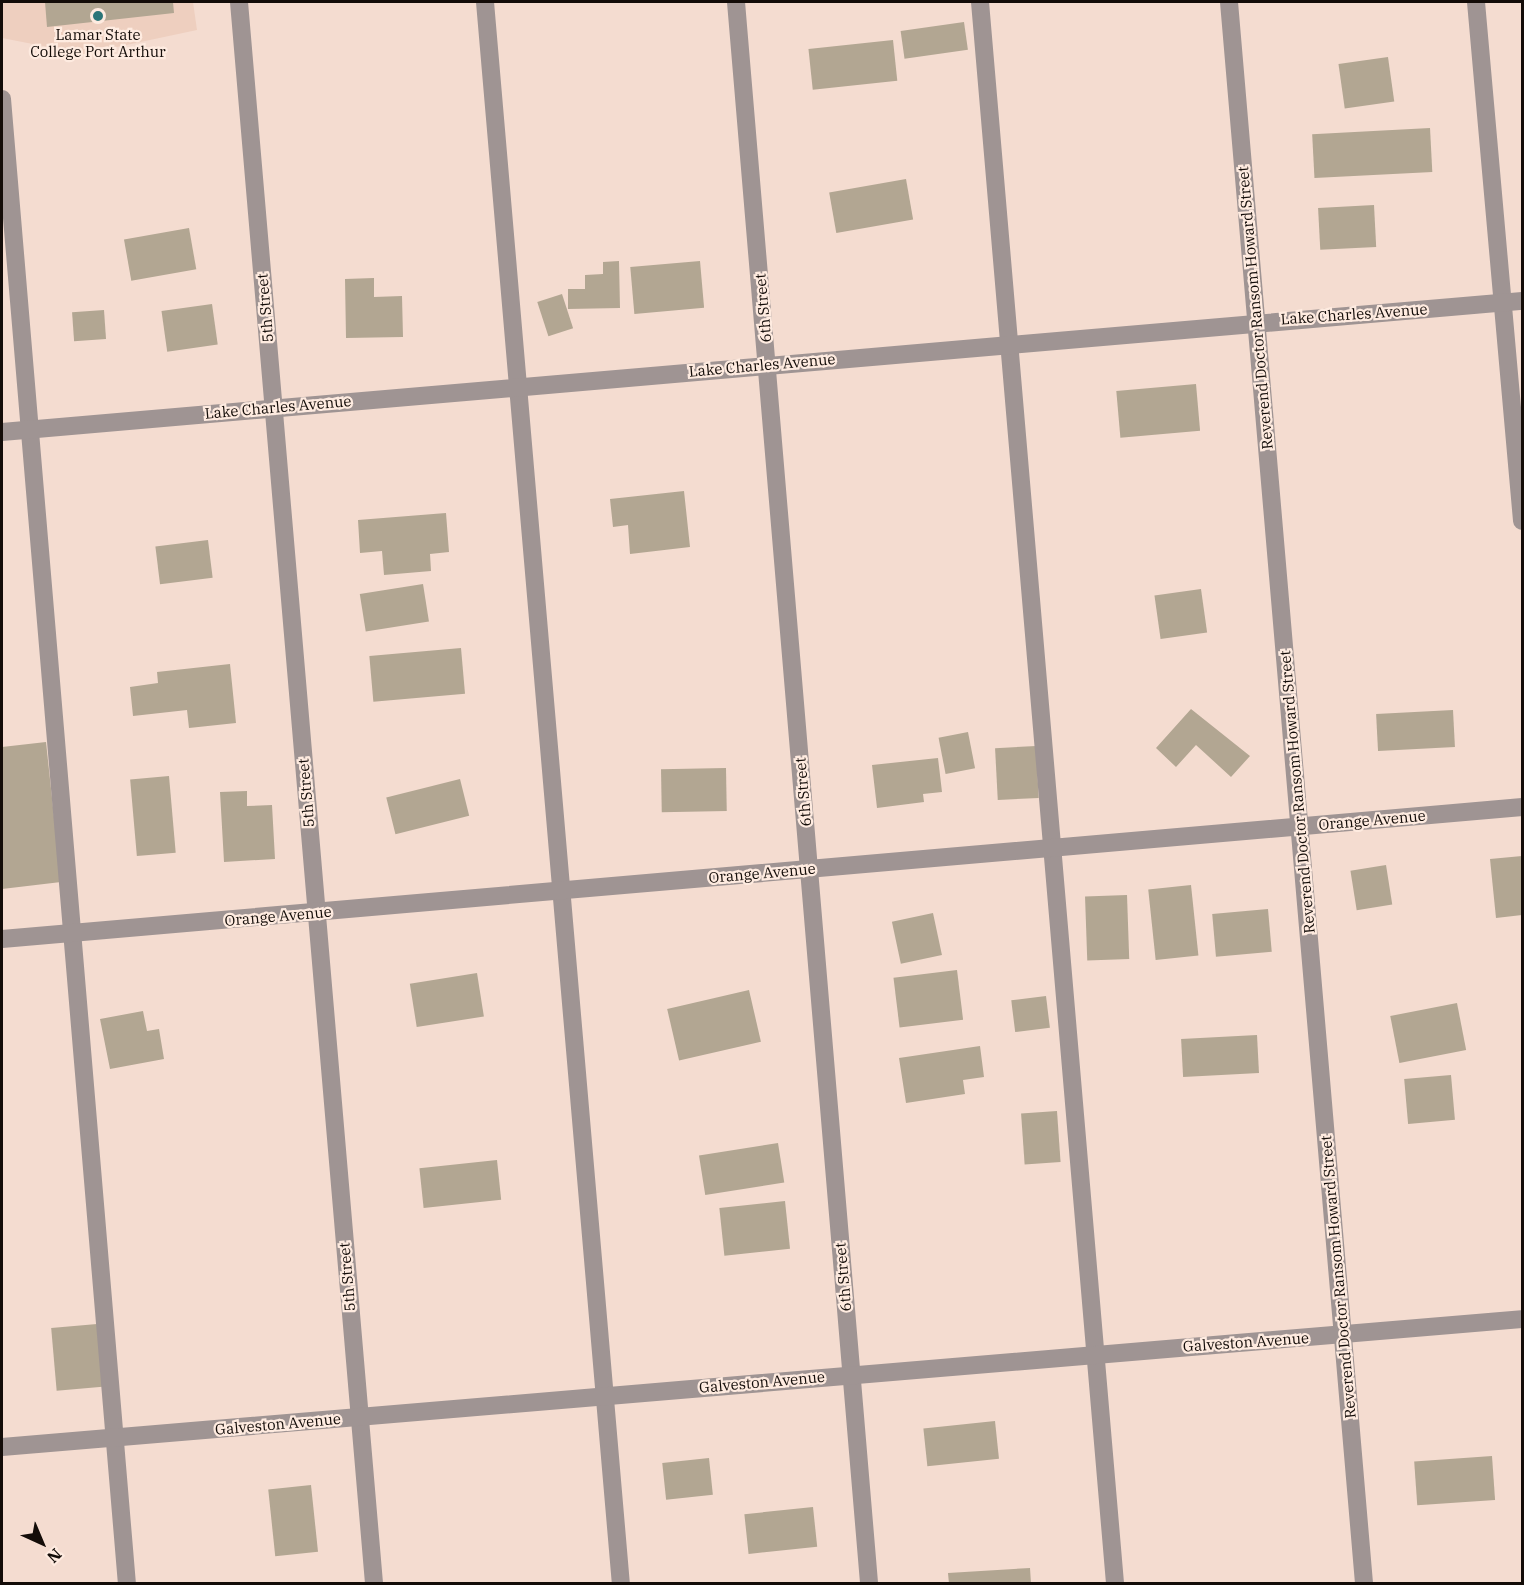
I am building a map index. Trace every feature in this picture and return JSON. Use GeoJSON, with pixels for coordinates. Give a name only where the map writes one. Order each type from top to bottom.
{"type":"FeatureCollection","features":[{"type":"Feature","properties":{"kind":"street","name":"5th Street"},"geometry":{"type":"LineString","coordinates":[[239,2],[374,1584]]}},
{"type":"Feature","properties":{"kind":"street"},"geometry":{"type":"LineString","coordinates":[[486,2],[621,1584]]}},
{"type":"Feature","properties":{"kind":"street","name":"6th Street"},"geometry":{"type":"LineString","coordinates":[[736,2],[868,1584]]}},
{"type":"Feature","properties":{"kind":"street"},"geometry":{"type":"LineString","coordinates":[[980,2],[1056,847],[1115,1584]]}},
{"type":"Feature","properties":{"kind":"street","name":"Reverend Doctor Ransom Howard Street"},"geometry":{"type":"LineString","coordinates":[[1229,2],[1364,1584]]}},
{"type":"Feature","properties":{"kind":"street"},"geometry":{"type":"LineString","coordinates":[[1476,2],[1522,522]]}},
{"type":"Feature","properties":{"kind":"street"},"geometry":{"type":"LineString","coordinates":[[2,99],[127,1584]]}},
{"type":"Feature","properties":{"kind":"street","name":"Lake Charles Avenue"},"geometry":{"type":"LineString","coordinates":[[2,432],[1011,343],[1522,301]]}},
{"type":"Feature","properties":{"kind":"street","name":"Orange Avenue"},"geometry":{"type":"LineString","coordinates":[[2,939],[1522,807]]}},
{"type":"Feature","properties":{"kind":"street","name":"Galveston Avenue"},"geometry":{"type":"LineString","coordinates":[[2,1448],[1096,1353],[1522,1319]]}},
{"type":"Feature","properties":{"kind":"shaded area","name":"Lamar State College Port Arthur"},"geometry":{"type":"Polygon","coordinates":[[[2,2],[193,2],[197,30],[84,54],[2,38],[2,2]]]}},
{"type":"Feature","properties":{"kind":"building"},"geometry":{"type":"Polygon","coordinates":[[[45,2],[173,2],[174,13],[47,27],[45,2]]]}},
{"type":"Feature","properties":{"kind":"building"},"geometry":{"type":"Polygon","coordinates":[[[964,22],[968,50],[905,59],[901,31],[964,22]]]}},
{"type":"Feature","properties":{"kind":"building"},"geometry":{"type":"Polygon","coordinates":[[[893,40],[897,81],[813,90],[808,49],[893,40]]]}},
{"type":"Feature","properties":{"kind":"building"},"geometry":{"type":"Polygon","coordinates":[[[1388,57],[1394,102],[1345,109],[1338,64],[1388,57]]]}},
{"type":"Feature","properties":{"kind":"building"},"geometry":{"type":"Polygon","coordinates":[[[1430,128],[1432,172],[1314,178],[1312,134],[1430,128]]]}},
{"type":"Feature","properties":{"kind":"building"},"geometry":{"type":"Polygon","coordinates":[[[906,179],[913,219],[836,233],[829,193],[906,179]]]}},
{"type":"Feature","properties":{"kind":"building"},"geometry":{"type":"Polygon","coordinates":[[[1374,205],[1376,247],[1320,250],[1318,208],[1374,205]]]}},
{"type":"Feature","properties":{"kind":"building"},"geometry":{"type":"Polygon","coordinates":[[[189,228],[196,269],[131,281],[124,239],[189,228]]]}},
{"type":"Feature","properties":{"kind":"building"},"geometry":{"type":"Polygon","coordinates":[[[619,261],[620,308],[568,309],[568,289],[585,289],[585,275],[603,274],[603,262],[619,261]]]}},
{"type":"Feature","properties":{"kind":"building"},"geometry":{"type":"Polygon","coordinates":[[[700,261],[704,308],[634,314],[630,267],[700,261]]]}},
{"type":"Feature","properties":{"kind":"building"},"geometry":{"type":"Polygon","coordinates":[[[374,278],[374,297],[402,296],[403,337],[346,338],[345,279],[374,278]]]}},
{"type":"Feature","properties":{"kind":"building"},"geometry":{"type":"Polygon","coordinates":[[[562,294],[573,328],[548,336],[537,302],[562,294]]]}},
{"type":"Feature","properties":{"kind":"building"},"geometry":{"type":"Polygon","coordinates":[[[212,304],[218,345],[167,352],[161,311],[212,304]]]}},
{"type":"Feature","properties":{"kind":"building"},"geometry":{"type":"Polygon","coordinates":[[[104,310],[106,339],[74,341],[72,312],[104,310]]]}},
{"type":"Feature","properties":{"kind":"building"},"geometry":{"type":"Polygon","coordinates":[[[1196,384],[1200,431],[1120,438],[1116,391],[1196,384]]]}},
{"type":"Feature","properties":{"kind":"building"},"geometry":{"type":"Polygon","coordinates":[[[684,491],[690,547],[630,554],[628,525],[613,527],[610,499],[684,491]]]}},
{"type":"Feature","properties":{"kind":"building"},"geometry":{"type":"Polygon","coordinates":[[[446,513],[449,552],[430,554],[431,571],[384,575],[382,551],[360,553],[358,520],[446,513]]]}},
{"type":"Feature","properties":{"kind":"building"},"geometry":{"type":"Polygon","coordinates":[[[208,540],[213,578],[160,584],[155,546],[208,540]]]}},
{"type":"Feature","properties":{"kind":"building"},"geometry":{"type":"Polygon","coordinates":[[[423,584],[429,622],[366,632],[360,594],[423,584]]]}},
{"type":"Feature","properties":{"kind":"building"},"geometry":{"type":"Polygon","coordinates":[[[1201,589],[1207,633],[1161,639],[1154,596],[1201,589]]]}},
{"type":"Feature","properties":{"kind":"building"},"geometry":{"type":"Polygon","coordinates":[[[461,648],[465,694],[373,702],[369,656],[461,648]]]}},
{"type":"Feature","properties":{"kind":"building"},"geometry":{"type":"Polygon","coordinates":[[[230,664],[236,723],[189,728],[187,710],[133,716],[130,687],[158,683],[157,672],[230,664]]]}},
{"type":"Feature","properties":{"kind":"building"},"geometry":{"type":"Polygon","coordinates":[[[1191,709],[1250,756],[1231,777],[1196,745],[1176,767],[1156,748],[1191,709]]]}},
{"type":"Feature","properties":{"kind":"building"},"geometry":{"type":"Polygon","coordinates":[[[1453,710],[1455,747],[1378,751],[1376,714],[1453,710]]]}},
{"type":"Feature","properties":{"kind":"building"},"geometry":{"type":"Polygon","coordinates":[[[968,732],[975,768],[946,774],[939,738],[968,732]]]}},
{"type":"Feature","properties":{"kind":"building"},"geometry":{"type":"Polygon","coordinates":[[[46,742],[61,882],[2,889],[2,747],[46,742]]]}},
{"type":"Feature","properties":{"kind":"building"},"geometry":{"type":"Polygon","coordinates":[[[1036,746],[1039,798],[998,800],[995,748],[1036,746]]]}},
{"type":"Feature","properties":{"kind":"building"},"geometry":{"type":"Polygon","coordinates":[[[938,758],[942,792],[923,794],[924,802],[877,808],[872,765],[938,758]]]}},
{"type":"Feature","properties":{"kind":"building"},"geometry":{"type":"Polygon","coordinates":[[[726,768],[727,811],[662,812],[661,769],[726,768]]]}},
{"type":"Feature","properties":{"kind":"building"},"geometry":{"type":"Polygon","coordinates":[[[169,776],[176,853],[137,856],[130,779],[169,776]]]}},
{"type":"Feature","properties":{"kind":"building"},"geometry":{"type":"Polygon","coordinates":[[[460,779],[469,816],[395,834],[386,797],[460,779]]]}},
{"type":"Feature","properties":{"kind":"building"},"geometry":{"type":"Polygon","coordinates":[[[247,791],[247,806],[272,805],[275,859],[224,862],[220,792],[247,791]]]}},
{"type":"Feature","properties":{"kind":"building"},"geometry":{"type":"Polygon","coordinates":[[[1522,856],[1522,915],[1496,918],[1490,859],[1522,856]]]}},
{"type":"Feature","properties":{"kind":"building"},"geometry":{"type":"Polygon","coordinates":[[[1386,865],[1392,905],[1357,910],[1350,871],[1386,865]]]}},
{"type":"Feature","properties":{"kind":"building"},"geometry":{"type":"Polygon","coordinates":[[[1191,885],[1198,956],[1156,960],[1148,889],[1191,885]]]}},
{"type":"Feature","properties":{"kind":"building"},"geometry":{"type":"Polygon","coordinates":[[[1127,895],[1129,959],[1087,960],[1085,896],[1127,895]]]}},
{"type":"Feature","properties":{"kind":"building"},"geometry":{"type":"Polygon","coordinates":[[[1268,909],[1272,952],[1216,957],[1212,914],[1268,909]]]}},
{"type":"Feature","properties":{"kind":"building"},"geometry":{"type":"Polygon","coordinates":[[[933,913],[942,955],[901,964],[892,922],[933,913]]]}},
{"type":"Feature","properties":{"kind":"building"},"geometry":{"type":"Polygon","coordinates":[[[957,970],[963,1020],[900,1027],[893,978],[957,970]]]}},
{"type":"Feature","properties":{"kind":"building"},"geometry":{"type":"Polygon","coordinates":[[[477,973],[484,1016],[417,1027],[410,984],[477,973]]]}},
{"type":"Feature","properties":{"kind":"building"},"geometry":{"type":"Polygon","coordinates":[[[749,990],[761,1042],[679,1061],[667,1009],[749,990]]]}},
{"type":"Feature","properties":{"kind":"building"},"geometry":{"type":"Polygon","coordinates":[[[1046,996],[1050,1028],[1015,1032],[1011,1000],[1046,996]]]}},
{"type":"Feature","properties":{"kind":"building"},"geometry":{"type":"Polygon","coordinates":[[[1457,1003],[1466,1050],[1399,1063],[1390,1016],[1457,1003]]]}},
{"type":"Feature","properties":{"kind":"building"},"geometry":{"type":"Polygon","coordinates":[[[143,1011],[147,1031],[159,1029],[164,1059],[110,1069],[100,1019],[143,1011]]]}},
{"type":"Feature","properties":{"kind":"building"},"geometry":{"type":"Polygon","coordinates":[[[1257,1035],[1259,1073],[1183,1077],[1181,1039],[1257,1035]]]}},
{"type":"Feature","properties":{"kind":"building"},"geometry":{"type":"Polygon","coordinates":[[[980,1046],[984,1077],[963,1080],[965,1094],[906,1103],[899,1058],[980,1046]]]}},
{"type":"Feature","properties":{"kind":"building"},"geometry":{"type":"Polygon","coordinates":[[[1451,1075],[1455,1120],[1408,1124],[1404,1079],[1451,1075]]]}},
{"type":"Feature","properties":{"kind":"building"},"geometry":{"type":"Polygon","coordinates":[[[1057,1111],[1061,1162],[1025,1164],[1021,1114],[1057,1111]]]}},
{"type":"Feature","properties":{"kind":"building"},"geometry":{"type":"Polygon","coordinates":[[[778,1143],[784,1183],[705,1195],[699,1156],[778,1143]]]}},
{"type":"Feature","properties":{"kind":"building"},"geometry":{"type":"Polygon","coordinates":[[[497,1160],[501,1200],[424,1208],[419,1168],[497,1160]]]}},
{"type":"Feature","properties":{"kind":"building"},"geometry":{"type":"Polygon","coordinates":[[[785,1201],[790,1249],[724,1256],[719,1208],[785,1201]]]}},
{"type":"Feature","properties":{"kind":"building"},"geometry":{"type":"Polygon","coordinates":[[[97,1324],[102,1387],[57,1391],[51,1328],[97,1324]]]}},
{"type":"Feature","properties":{"kind":"building"},"geometry":{"type":"Polygon","coordinates":[[[995,1421],[999,1459],[927,1466],[923,1429],[995,1421]]]}},
{"type":"Feature","properties":{"kind":"building"},"geometry":{"type":"Polygon","coordinates":[[[1492,1456],[1495,1500],[1417,1505],[1414,1461],[1492,1456]]]}},
{"type":"Feature","properties":{"kind":"building"},"geometry":{"type":"Polygon","coordinates":[[[709,1458],[713,1495],[666,1500],[662,1463],[709,1458]]]}},
{"type":"Feature","properties":{"kind":"building"},"geometry":{"type":"Polygon","coordinates":[[[311,1485],[318,1552],[275,1556],[268,1489],[311,1485]]]}},
{"type":"Feature","properties":{"kind":"building"},"geometry":{"type":"Polygon","coordinates":[[[813,1507],[817,1547],[749,1554],[744,1514],[813,1507]]]}},
{"type":"Feature","properties":{"kind":"building"},"geometry":{"type":"Polygon","coordinates":[[[1030,1568],[1031,1584],[949,1584],[948,1573],[1030,1568]]]}},
{"type":"Feature","properties":{"kind":"place","name":"Lamar State College Port Arthur"},"geometry":{"type":"Point","coordinates":[98,16]}}]}
